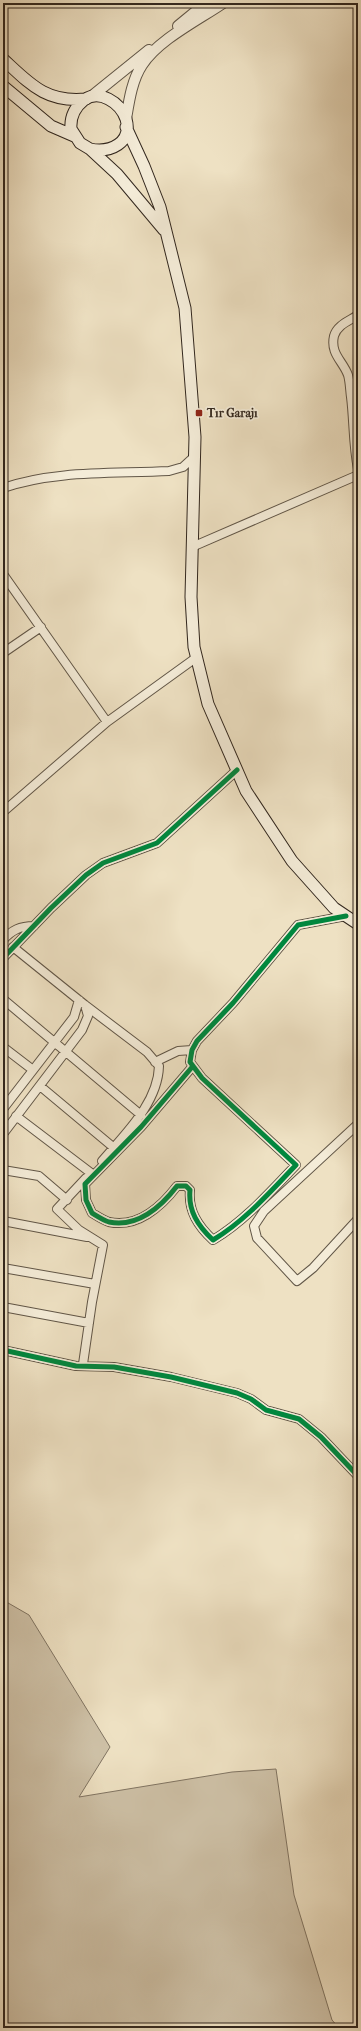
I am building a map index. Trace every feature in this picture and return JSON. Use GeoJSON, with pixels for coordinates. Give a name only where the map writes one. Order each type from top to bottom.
{"type":"FeatureCollection","features":[{"type":"Feature","properties":{"kind":"main road"},"geometry":{"type":"LineString","coordinates":[[3,59],[47,95],[60,99],[99,95],[107,98],[115,104],[126,123],[144,166],[160,208],[176,265],[185,308],[192,385],[195,456],[191,597],[194,647],[208,704],[246,791],[292,861],[334,908],[358,924]]}},
{"type":"Feature","properties":{"kind":"main road"},"geometry":{"type":"LineString","coordinates":[[3,86],[51,126],[74,136]]}},
{"type":"Feature","properties":{"kind":"main road"},"geometry":{"type":"LineString","coordinates":[[89,97],[77,106],[73,112],[71,129],[74,136],[80,143],[90,149],[117,174],[144,204],[166,233]]}},
{"type":"Feature","properties":{"kind":"main road"},"geometry":{"type":"LineString","coordinates":[[90,149],[100,151],[110,150],[117,145],[123,140],[126,123]]}},
{"type":"Feature","properties":{"kind":"street"},"geometry":{"type":"LineString","coordinates":[[89,97],[206,3]]}},
{"type":"Feature","properties":{"kind":"street"},"geometry":{"type":"LineString","coordinates":[[126,123],[136,79],[142,64],[156,50],[176,34],[223,3]]}},
{"type":"Feature","properties":{"kind":"street"},"geometry":{"type":"LineString","coordinates":[[358,314],[341,325],[336,331],[334,339],[337,359],[348,376],[355,438],[354,451],[358,469]]}},
{"type":"Feature","properties":{"kind":"street"},"geometry":{"type":"LineString","coordinates":[[3,488],[25,480],[59,476],[169,471],[183,467],[195,456]]}},
{"type":"Feature","properties":{"kind":"street"},"geometry":{"type":"LineString","coordinates":[[192,547],[358,475]]}},
{"type":"Feature","properties":{"kind":"street"},"geometry":{"type":"LineString","coordinates":[[3,574],[107,722]]}},
{"type":"Feature","properties":{"kind":"street"},"geometry":{"type":"LineString","coordinates":[[3,653],[41,627]]}},
{"type":"Feature","properties":{"kind":"street"},"geometry":{"type":"LineString","coordinates":[[3,812],[107,722],[197,657]]}},
{"type":"Feature","properties":{"kind":"street"},"geometry":{"type":"LineString","coordinates":[[3,958],[86,875],[103,863],[157,843],[237,770]]}},
{"type":"Feature","properties":{"kind":"street"},"geometry":{"type":"LineString","coordinates":[[193,1066],[142,1127],[85,1184],[86,1200],[92,1213],[108,1222],[126,1223],[145,1216],[167,1199],[177,1186],[186,1186],[190,1190],[189,1204],[202,1230],[213,1240],[224,1233],[263,1199],[296,1165],[202,1078],[193,1066],[190,1062],[192,1050],[197,1041],[233,1003],[298,925],[346,916]]}},
{"type":"Feature","properties":{"kind":"street"},"geometry":{"type":"LineString","coordinates":[[3,940],[10,932],[23,926],[34,926]]}},
{"type":"Feature","properties":{"kind":"street"},"geometry":{"type":"LineString","coordinates":[[13,947],[82,1003],[147,1052],[159,1066],[158,1077],[141,1115],[67,1200],[57,1209],[79,1230],[103,1245],[95,1284],[83,1364]]}},
{"type":"Feature","properties":{"kind":"street"},"geometry":{"type":"LineString","coordinates":[[3,999],[141,1115]]}},
{"type":"Feature","properties":{"kind":"street"},"geometry":{"type":"LineString","coordinates":[[3,1109],[6,1099],[33,1070],[55,1042],[82,1003]]}},
{"type":"Feature","properties":{"kind":"street"},"geometry":{"type":"LineString","coordinates":[[3,1134],[82,1030],[88,1016],[82,1003]]}},
{"type":"Feature","properties":{"kind":"street"},"geometry":{"type":"LineString","coordinates":[[3,1047],[33,1070]]}},
{"type":"Feature","properties":{"kind":"street"},"geometry":{"type":"LineString","coordinates":[[156,1062],[178,1051],[192,1050]]}},
{"type":"Feature","properties":{"kind":"street"},"geometry":{"type":"LineString","coordinates":[[40,1086],[113,1147]]}},
{"type":"Feature","properties":{"kind":"street"},"geometry":{"type":"LineString","coordinates":[[16,1116],[91,1173]]}},
{"type":"Feature","properties":{"kind":"street"},"geometry":{"type":"LineString","coordinates":[[358,1124],[264,1211],[254,1226],[257,1238],[297,1281],[313,1268],[358,1220]]}},
{"type":"Feature","properties":{"kind":"street"},"geometry":{"type":"LineString","coordinates":[[3,1170],[38,1176],[67,1200]]}},
{"type":"Feature","properties":{"kind":"street"},"geometry":{"type":"LineString","coordinates":[[3,1221],[91,1238]]}},
{"type":"Feature","properties":{"kind":"street"},"geometry":{"type":"LineString","coordinates":[[3,1268],[95,1284]]}},
{"type":"Feature","properties":{"kind":"street"},"geometry":{"type":"LineString","coordinates":[[3,1307],[89,1323]]}},
{"type":"Feature","properties":{"kind":"street"},"geometry":{"type":"LineString","coordinates":[[3,1350],[76,1366],[83,1364],[114,1367],[172,1377],[251,1399],[266,1410],[299,1419],[309,1426],[358,1476]]}},
{"type":"Feature","properties":{"kind":"shaded area"},"geometry":{"type":"Polygon","coordinates":[[[3,1600],[29,1615],[110,1747],[79,1797],[232,1772],[276,1769],[294,1895],[332,2020],[339,2028],[3,2028],[3,1600]]]}},
{"type":"Feature","properties":{"kind":"cycle path"},"geometry":{"type":"LineString","coordinates":[[3,958],[51,908],[86,875],[103,863],[157,843],[237,770]]}},
{"type":"Feature","properties":{"kind":"cycle path"},"geometry":{"type":"LineString","coordinates":[[193,1066],[141,1127],[85,1184],[86,1200],[92,1213],[109,1222],[129,1222],[148,1214],[164,1201],[177,1186],[186,1186],[190,1190],[192,1211],[195,1218],[213,1240],[247,1215],[296,1165],[202,1078],[190,1062],[192,1050],[197,1041],[233,1003],[298,925],[346,916]]}},
{"type":"Feature","properties":{"kind":"cycle path"},"geometry":{"type":"LineString","coordinates":[[3,1350],[76,1366],[114,1367],[171,1377],[237,1393],[251,1399],[266,1410],[299,1419],[321,1437],[358,1476]]}},
{"type":"Feature","properties":{"kind":"place","name":"Tır Garajı"},"geometry":{"type":"Point","coordinates":[199,413]}}]}
